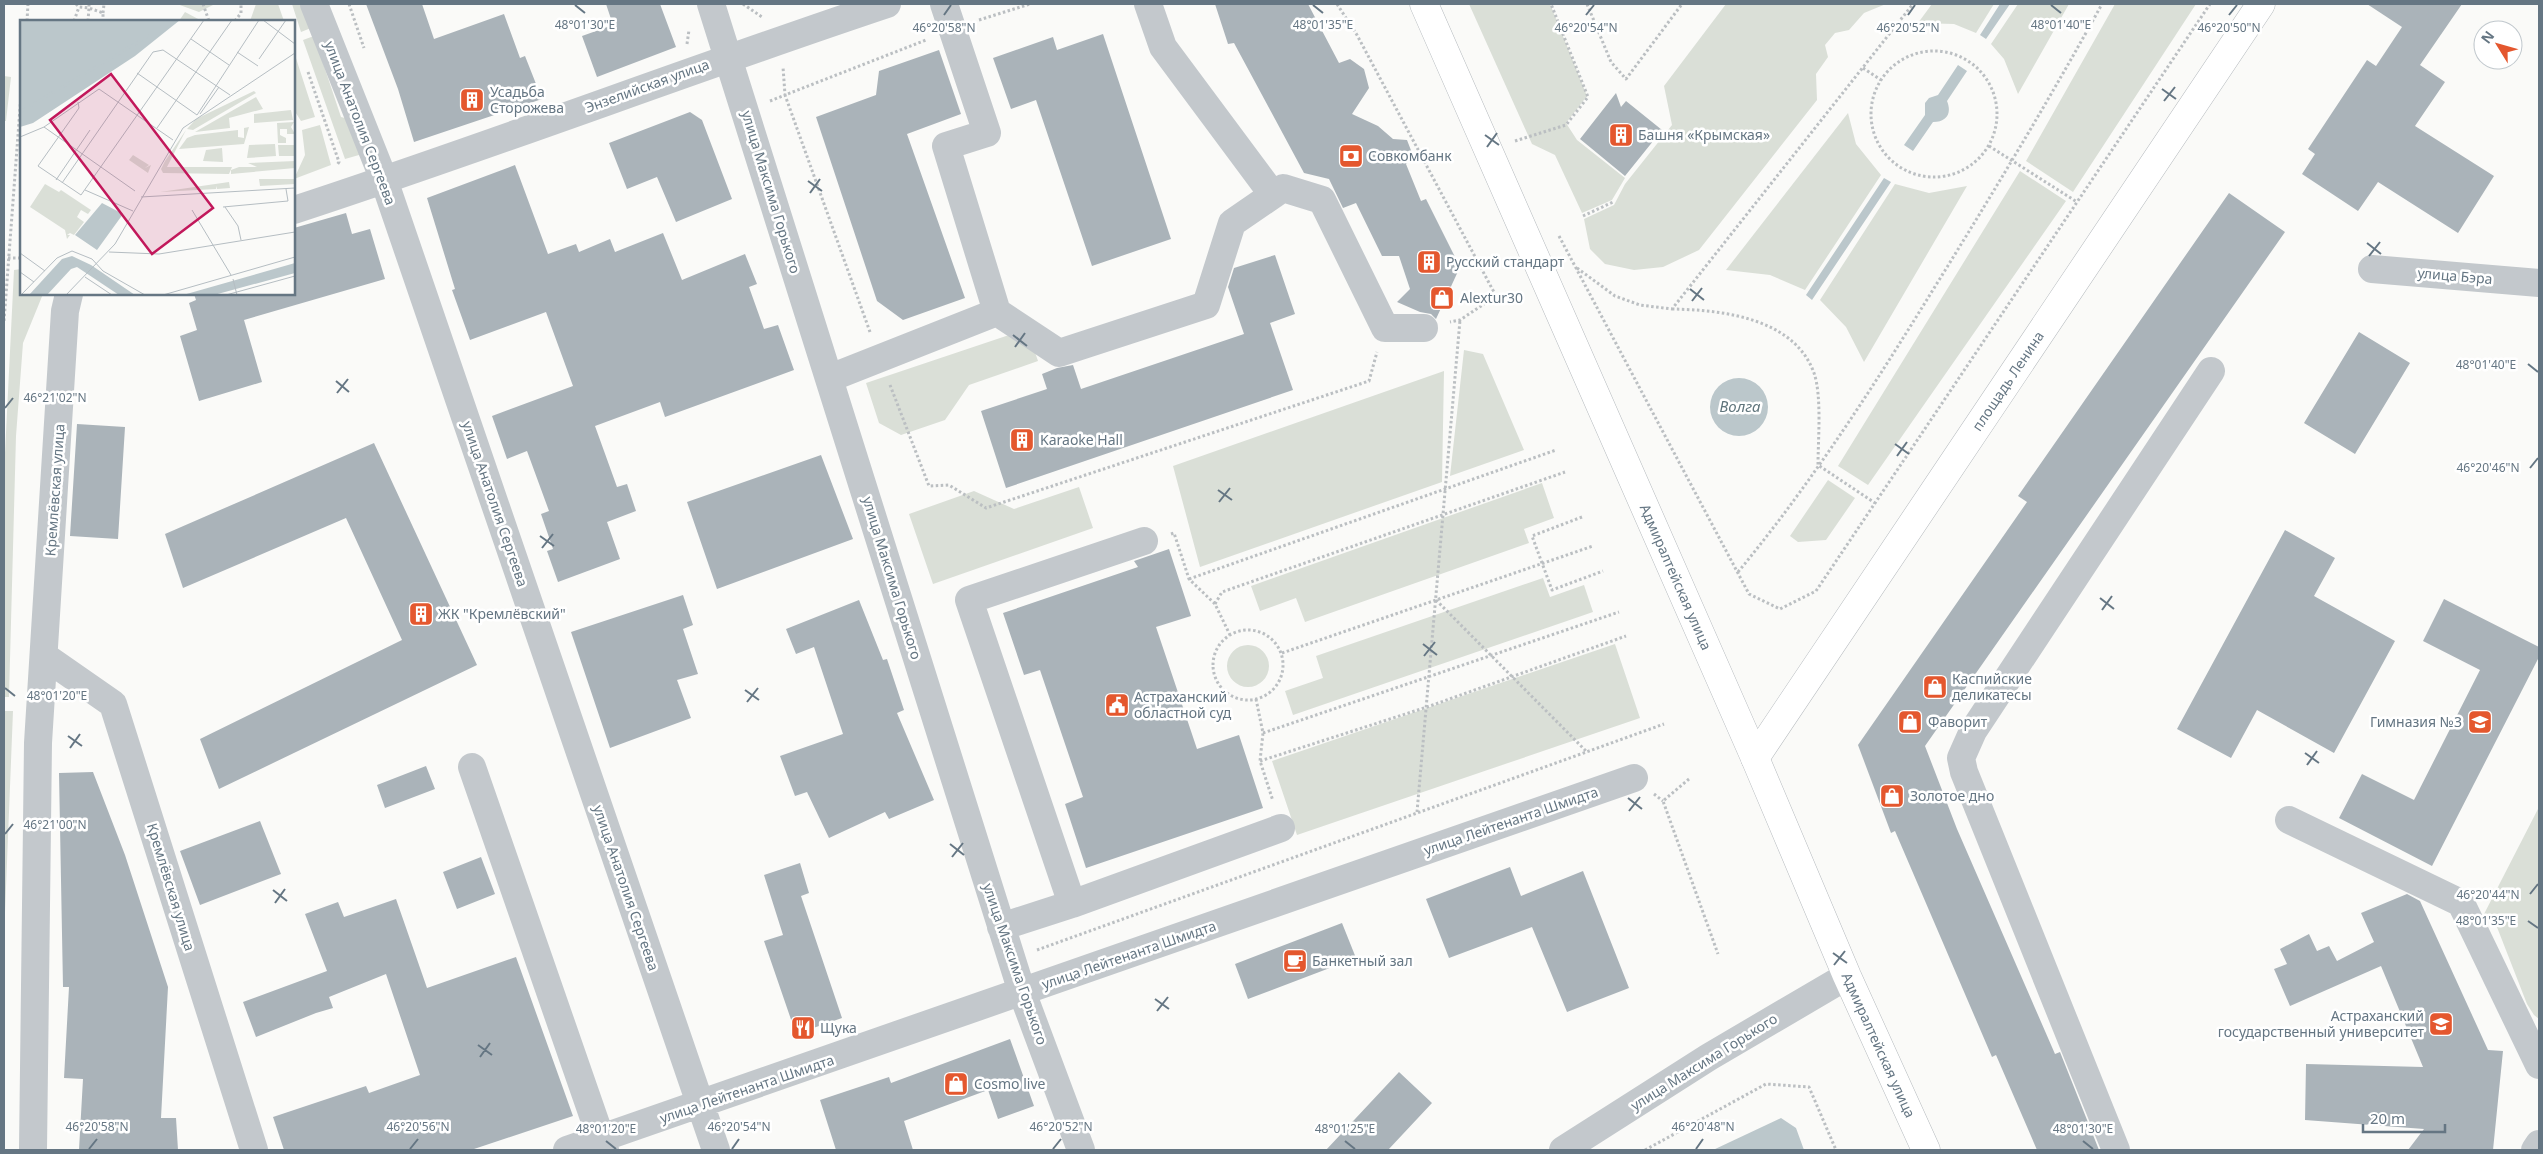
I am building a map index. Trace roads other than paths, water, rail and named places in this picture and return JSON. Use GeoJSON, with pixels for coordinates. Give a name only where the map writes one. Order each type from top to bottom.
{"type":"FeatureCollection","features":[{"type":"Feature","properties":{"kind":"main road","name":"Адмиралтейская улица"},"geometry":{"type":"LineString","coordinates":[[1424,4],[1755,758],[1847,976],[1926,1150]]}},
{"type":"Feature","properties":{"kind":"main road","name":"площадь Ленина"},"geometry":{"type":"LineString","coordinates":[[1755,758],[2261,4]]}},
{"type":"Feature","properties":{"kind":"street","name":"улица Анатолия Сергеева"},"geometry":{"type":"LineString","coordinates":[[314,4],[384,180],[716,1150]]}},
{"type":"Feature","properties":{"kind":"street","name":"Энзелийская улица"},"geometry":{"type":"LineString","coordinates":[[295,210],[384,180],[729,56],[887,4]]}},
{"type":"Feature","properties":{"kind":"street"},"geometry":{"type":"LineString","coordinates":[[944,4],[987,133],[946,146],[998,312],[1059,353],[1206,305],[1232,223],[1283,188],[1322,200],[1385,328],[1424,328]]}},
{"type":"Feature","properties":{"kind":"street"},"geometry":{"type":"LineString","coordinates":[[1148,4],[1163,47],[1272,195]]}},
{"type":"Feature","properties":{"kind":"street","name":"улица Максима Горького"},"geometry":{"type":"LineString","coordinates":[[713,8],[1011,959],[1081,1150]]}},
{"type":"Feature","properties":{"kind":"street","name":"улица Бэра"},"geometry":{"type":"LineString","coordinates":[[2372,269],[2539,283]]}},
{"type":"Feature","properties":{"kind":"street","name":"Кремлёвская улица"},"geometry":{"type":"LineString","coordinates":[[33,1150],[38,743],[65,311],[69,295]]}},
{"type":"Feature","properties":{"kind":"street"},"geometry":{"type":"LineString","coordinates":[[830,378],[998,312]]}},
{"type":"Feature","properties":{"kind":"street"},"geometry":{"type":"LineString","coordinates":[[2116,1150],[1964,772],[1961,758],[1973,730],[2212,371]]}},
{"type":"Feature","properties":{"kind":"street"},"geometry":{"type":"LineString","coordinates":[[1072,904],[969,600],[1144,541]]}},
{"type":"Feature","properties":{"kind":"street","name":"Кремлёвская улица"},"geometry":{"type":"LineString","coordinates":[[44,656],[113,704],[254,1150]]}},
{"type":"Feature","properties":{"kind":"street"},"geometry":{"type":"LineString","coordinates":[[472,767],[603,1145]]}},
{"type":"Feature","properties":{"kind":"street","name":"улица Лейтенанта Шмидта"},"geometry":{"type":"LineString","coordinates":[[567,1150],[603,1145],[701,1105],[1634,778]]}},
{"type":"Feature","properties":{"kind":"street"},"geometry":{"type":"LineString","coordinates":[[2289,820],[2461,903],[2539,1064]]}},
{"type":"Feature","properties":{"kind":"street"},"geometry":{"type":"LineString","coordinates":[[1001,927],[1072,904],[1281,828]]}},
{"type":"Feature","properties":{"kind":"street","name":"улица Максима Горького"},"geometry":{"type":"LineString","coordinates":[[1563,1150],[1709,1057],[1847,976]]}},
{"type":"Feature","properties":{"kind":"street"},"geometry":{"type":"LineString","coordinates":[[2535,1150],[2539,1144]]}},
{"type":"Feature","properties":{"kind":"water"},"geometry":{"type":"Polygon","coordinates":[[[2000,4],[2010,4],[1986,39],[1980,35],[2000,4]]]}},
{"type":"Feature","properties":{"kind":"water"},"geometry":{"type":"Polygon","coordinates":[[[1958,65],[1967,71],[1947,101],[1949,109],[1947,116],[1938,122],[1933,122],[1913,151],[1904,145],[1925,115],[1925,103],[1929,98],[1938,95],[1958,65]]]}},
{"type":"Feature","properties":{"kind":"water"},"geometry":{"type":"Polygon","coordinates":[[[1884,178],[1891,182],[1812,300],[1806,295],[1884,178]]]}},
{"type":"Feature","properties":{"kind":"water","name":"Волга"},"geometry":{"type":"Polygon","coordinates":[[[1739,378],[1750,380],[1763,391],[1768,407],[1766,418],[1755,431],[1739,436],[1728,434],[1715,423],[1710,407],[1712,396],[1723,383],[1739,378]]]}},
{"type":"Feature","properties":{"kind":"water"},"geometry":{"type":"Polygon","coordinates":[[[1781,1118],[1796,1128],[1804,1150],[1713,1150],[1781,1118]]]}},
{"type":"Feature","properties":{"kind":"place","name":"Усадьба Сторожева"},"geometry":{"type":"Point","coordinates":[472,100]}},
{"type":"Feature","properties":{"kind":"place","name":"Башня «Крымская»"},"geometry":{"type":"Point","coordinates":[1621,135]}},
{"type":"Feature","properties":{"kind":"place","name":"Совкомбанк"},"geometry":{"type":"Point","coordinates":[1351,156]}},
{"type":"Feature","properties":{"kind":"place","name":"Русский стандарт"},"geometry":{"type":"Point","coordinates":[1429,262]}},
{"type":"Feature","properties":{"kind":"place","name":"Alextur30"},"geometry":{"type":"Point","coordinates":[1442,298]}},
{"type":"Feature","properties":{"kind":"place","name":"Karaoke Hall"},"geometry":{"type":"Point","coordinates":[1022,440]}},
{"type":"Feature","properties":{"kind":"place","name":"ЖК \"Кремлёвский\""},"geometry":{"type":"Point","coordinates":[421,614]}},
{"type":"Feature","properties":{"kind":"place","name":"Каспийские деликатесы"},"geometry":{"type":"Point","coordinates":[1935,687]}},
{"type":"Feature","properties":{"kind":"place","name":"Астраханский областной суд"},"geometry":{"type":"Point","coordinates":[1117,705]}},
{"type":"Feature","properties":{"kind":"place","name":"Фаворит"},"geometry":{"type":"Point","coordinates":[1910,722]}},
{"type":"Feature","properties":{"kind":"place","name":"Гимназия №3"},"geometry":{"type":"Point","coordinates":[2480,722]}},
{"type":"Feature","properties":{"kind":"place","name":"Золотое дно"},"geometry":{"type":"Point","coordinates":[1892,796]}},
{"type":"Feature","properties":{"kind":"place","name":"Банкетный зал"},"geometry":{"type":"Point","coordinates":[1295,961]}},
{"type":"Feature","properties":{"kind":"place","name":"Астраханский государственный университет"},"geometry":{"type":"Point","coordinates":[2441,1024]}},
{"type":"Feature","properties":{"kind":"place","name":"Щука"},"geometry":{"type":"Point","coordinates":[803,1028]}},
{"type":"Feature","properties":{"kind":"place","name":"Cosmo live"},"geometry":{"type":"Point","coordinates":[956,1084]}}]}
